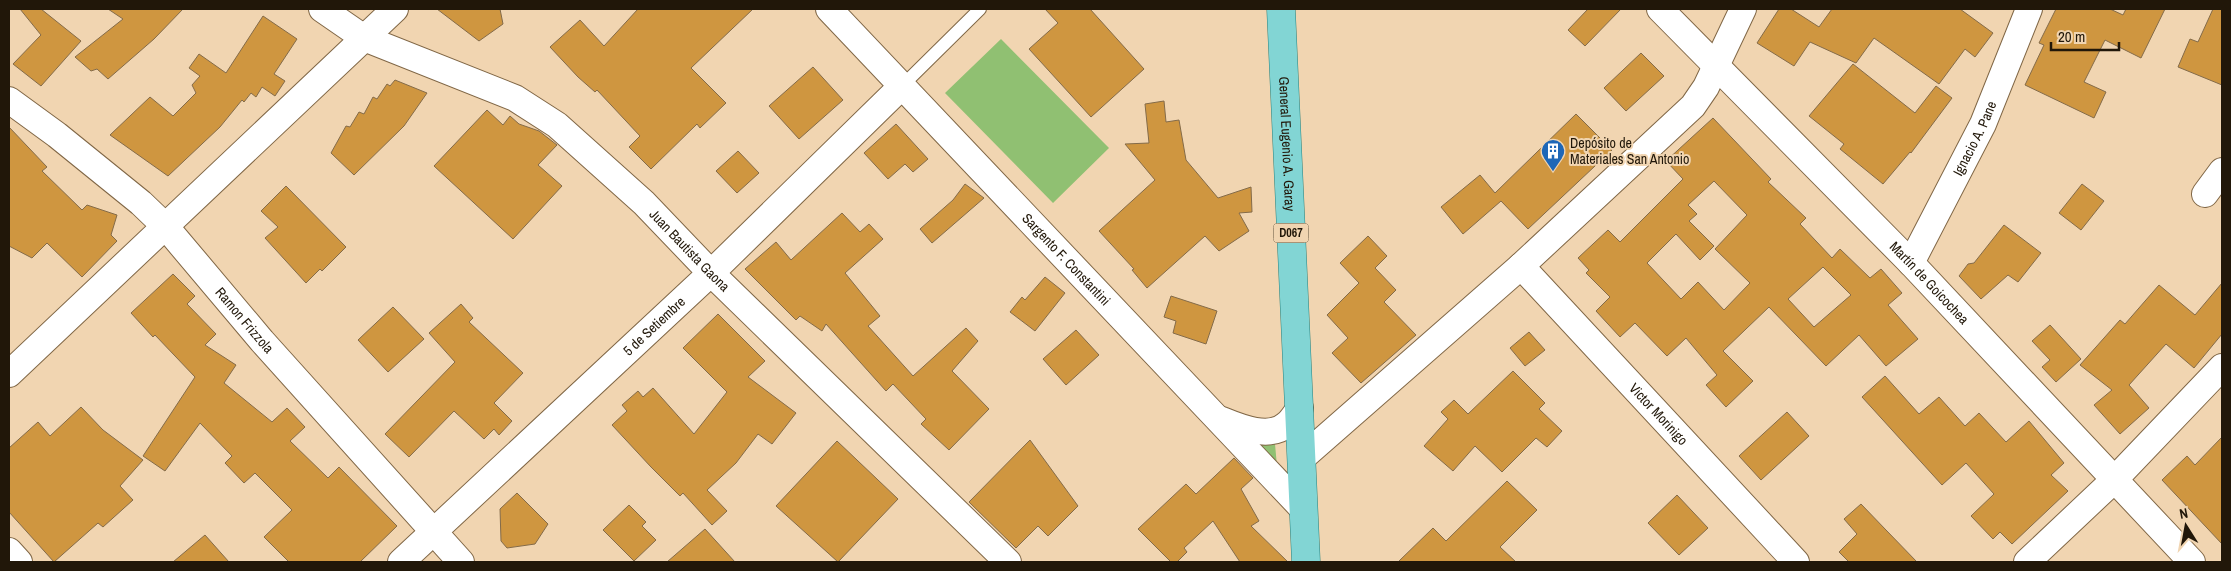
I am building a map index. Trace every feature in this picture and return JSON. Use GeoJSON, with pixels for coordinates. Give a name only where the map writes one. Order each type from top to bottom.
{"type":"FeatureCollection","features":[{"type":"Feature","properties":{"kind":"main road","name":"General Eugenio A. Garay"},"geometry":{"type":"LineString","coordinates":[[1281,9],[1302,458]]}},
{"type":"Feature","properties":{"kind":"main road","name":"D067"},"geometry":{"type":"LineString","coordinates":[[1302,458],[1306,562]]}},
{"type":"Feature","properties":{"kind":"street","name":"Juan Bautista Gaona"},"geometry":{"type":"LineString","coordinates":[[322,9],[364,38],[514,98],[537,110],[557,125],[644,202],[711,273],[1008,562]]}},
{"type":"Feature","properties":{"kind":"street"},"geometry":{"type":"LineString","coordinates":[[9,374],[395,9]]}},
{"type":"Feature","properties":{"kind":"street","name":"Sargento F. Constantini"},"geometry":{"type":"LineString","coordinates":[[829,9],[1304,510]]}},
{"type":"Feature","properties":{"kind":"street","name":"Martín de Goicochea"},"geometry":{"type":"LineString","coordinates":[[1660,9],[1910,263],[2192,562]]}},
{"type":"Feature","properties":{"kind":"street"},"geometry":{"type":"LineString","coordinates":[[1302,458],[1521,266],[1693,106],[1706,87],[1743,9]]}},
{"type":"Feature","properties":{"kind":"street","name":"Ignacio A. Pane"},"geometry":{"type":"LineString","coordinates":[[1910,263],[1983,124],[2029,9]]}},
{"type":"Feature","properties":{"kind":"street","name":"5 de Setiembre"},"geometry":{"type":"LineString","coordinates":[[402,562],[711,273],[902,86]]}},
{"type":"Feature","properties":{"kind":"street","name":"Ramon Frizzola"},"geometry":{"type":"LineString","coordinates":[[9,100],[57,135],[141,203],[166,227],[311,396],[461,562]]}},
{"type":"Feature","properties":{"kind":"street"},"geometry":{"type":"LineString","coordinates":[[2205,194],[2222,171]]}},
{"type":"Feature","properties":{"kind":"street","name":"Victor Morinigo"},"geometry":{"type":"LineString","coordinates":[[1521,266],[1796,562]]}},
{"type":"Feature","properties":{"kind":"street"},"geometry":{"type":"LineString","coordinates":[[2027,562],[2114,480],[2222,367]]}},
{"type":"Feature","properties":{"kind":"street"},"geometry":{"type":"LineString","coordinates":[[1218,418],[1240,427],[1260,431],[1276,430],[1286,426],[1300,408]]}},
{"type":"Feature","properties":{"kind":"street"},"geometry":{"type":"LineString","coordinates":[[9,551],[19,562]]}},
{"type":"Feature","properties":{"kind":"lane"},"geometry":{"type":"LineString","coordinates":[[902,86],[980,9]]}},
{"type":"Feature","properties":{"kind":"green space"},"geometry":{"type":"Polygon","coordinates":[[[1001,39],[1109,148],[1053,203],[945,93],[1001,39]]]}},
{"type":"Feature","properties":{"kind":"green space"},"geometry":{"type":"Polygon","coordinates":[[[1254,440],[1275,444],[1277,466],[1254,440]]]}},
{"type":"Feature","properties":{"kind":"building"},"geometry":{"type":"Polygon","coordinates":[[[20,9],[41,9],[81,41],[41,86],[13,64],[41,35],[20,9]]]}},
{"type":"Feature","properties":{"kind":"building"},"geometry":{"type":"Polygon","coordinates":[[[108,9],[183,9],[154,39],[108,79],[97,69],[91,71],[75,57],[123,19],[108,9]]]}},
{"type":"Feature","properties":{"kind":"building"},"geometry":{"type":"Polygon","coordinates":[[[437,9],[500,9],[503,24],[479,41],[437,9]]]}},
{"type":"Feature","properties":{"kind":"building"},"geometry":{"type":"Polygon","coordinates":[[[638,9],[753,9],[691,68],[726,103],[700,128],[697,124],[651,169],[629,147],[640,136],[597,90],[595,92],[578,77],[550,47],[580,20],[604,46],[638,9]]]}},
{"type":"Feature","properties":{"kind":"building"},"geometry":{"type":"Polygon","coordinates":[[[1045,9],[1090,9],[1144,69],[1091,117],[1029,49],[1058,23],[1045,9]]]}},
{"type":"Feature","properties":{"kind":"building"},"geometry":{"type":"Polygon","coordinates":[[[1588,9],[1621,9],[1585,46],[1568,30],[1588,9]]]}},
{"type":"Feature","properties":{"kind":"building"},"geometry":{"type":"Polygon","coordinates":[[[1779,9],[1791,9],[1819,27],[1832,9],[1960,9],[1993,33],[1975,57],[1965,49],[1939,84],[1874,38],[1856,63],[1810,42],[1794,66],[1757,43],[1779,9]]]}},
{"type":"Feature","properties":{"kind":"building"},"geometry":{"type":"Polygon","coordinates":[[[2056,9],[2110,9],[2123,15],[2126,9],[2165,9],[2141,58],[2105,40],[2084,82],[2106,92],[2094,118],[2025,85],[2044,45],[2039,43],[2056,9]]]}},
{"type":"Feature","properties":{"kind":"building"},"geometry":{"type":"Polygon","coordinates":[[[2213,9],[2222,9],[2222,85],[2178,67],[2190,39],[2198,42],[2213,9]]]}},
{"type":"Feature","properties":{"kind":"building"},"geometry":{"type":"Polygon","coordinates":[[[263,16],[297,39],[274,74],[285,81],[275,96],[262,87],[256,97],[251,93],[244,102],[242,100],[220,127],[168,176],[110,135],[150,97],[173,116],[196,93],[192,85],[200,76],[189,68],[199,54],[226,73],[263,16]]]}},
{"type":"Feature","properties":{"kind":"building"},"geometry":{"type":"Polygon","coordinates":[[[1641,53],[1664,76],[1626,111],[1604,88],[1641,53]]]}},
{"type":"Feature","properties":{"kind":"building"},"geometry":{"type":"Polygon","coordinates":[[[1853,64],[1915,113],[1936,86],[1952,98],[1911,153],[1883,184],[1840,149],[1844,144],[1809,116],[1853,64]]]}},
{"type":"Feature","properties":{"kind":"building"},"geometry":{"type":"Polygon","coordinates":[[[813,67],[843,100],[799,139],[769,106],[813,67]]]}},
{"type":"Feature","properties":{"kind":"building"},"geometry":{"type":"Polygon","coordinates":[[[395,80],[427,93],[404,126],[354,175],[331,153],[346,126],[350,127],[359,112],[364,114],[373,97],[377,99],[387,84],[390,86],[395,80]]]}},
{"type":"Feature","properties":{"kind":"building"},"geometry":{"type":"Polygon","coordinates":[[[1164,101],[1166,122],[1179,120],[1186,160],[1218,198],[1251,187],[1252,212],[1239,213],[1249,231],[1219,251],[1205,236],[1147,288],[1132,270],[1134,269],[1099,231],[1155,180],[1125,144],[1149,143],[1145,104],[1164,101]]]}},
{"type":"Feature","properties":{"kind":"building"},"geometry":{"type":"Polygon","coordinates":[[[487,110],[503,125],[510,116],[519,124],[539,131],[557,145],[538,165],[562,186],[513,239],[434,166],[487,110]]]}},
{"type":"Feature","properties":{"kind":"building","name":"Depósito de Materiales San Antonio"},"geometry":{"type":"Polygon","coordinates":[[[1576,114],[1612,150],[1528,229],[1501,201],[1463,234],[1441,207],[1480,175],[1495,193],[1576,114]]]}},
{"type":"Feature","properties":{"kind":"building"},"geometry":{"type":"Polygon","coordinates":[[[1713,118],[1771,179],[1768,182],[1806,218],[1800,224],[1832,258],[1840,249],[1870,278],[1881,269],[1902,293],[1888,305],[1918,339],[1886,366],[1859,335],[1826,366],[1769,307],[1723,351],[1753,381],[1726,407],[1706,385],[1717,375],[1686,338],[1667,356],[1635,323],[1620,337],[1596,311],[1610,297],[1586,273],[1589,270],[1578,258],[1608,230],[1620,242],[1683,179],[1666,161],[1713,118]],[[1714,181],[1688,205],[1697,214],[1689,221],[1714,246],[1700,260],[1676,234],[1647,263],[1681,299],[1698,282],[1724,310],[1750,283],[1715,249],[1747,215],[1714,181]],[[1823,267],[1788,299],[1814,327],[1851,295],[1823,267]]]}},
{"type":"Feature","properties":{"kind":"building"},"geometry":{"type":"Polygon","coordinates":[[[896,124],[928,159],[913,172],[905,164],[888,179],[864,153],[896,124]]]}},
{"type":"Feature","properties":{"kind":"building"},"geometry":{"type":"Polygon","coordinates":[[[9,127],[47,167],[42,171],[82,210],[87,205],[117,215],[111,235],[117,241],[82,277],[47,243],[32,258],[9,246],[9,127]]]}},
{"type":"Feature","properties":{"kind":"building"},"geometry":{"type":"Polygon","coordinates":[[[738,151],[759,173],[737,193],[716,171],[738,151]]]}},
{"type":"Feature","properties":{"kind":"building"},"geometry":{"type":"Polygon","coordinates":[[[965,184],[984,198],[932,243],[920,229],[953,200],[965,184]]]}},
{"type":"Feature","properties":{"kind":"building"},"geometry":{"type":"Polygon","coordinates":[[[2082,184],[2104,201],[2081,230],[2059,213],[2082,184]]]}},
{"type":"Feature","properties":{"kind":"building"},"geometry":{"type":"Polygon","coordinates":[[[286,186],[346,247],[322,271],[320,269],[306,283],[265,238],[278,227],[261,211],[286,186]]]}},
{"type":"Feature","properties":{"kind":"building"},"geometry":{"type":"Polygon","coordinates":[[[842,213],[860,232],[869,224],[883,239],[845,273],[880,316],[868,326],[913,376],[966,328],[978,341],[952,371],[989,409],[949,450],[921,424],[926,419],[893,384],[886,391],[826,324],[822,331],[800,316],[796,320],[745,269],[776,242],[791,260],[842,213]]]}},
{"type":"Feature","properties":{"kind":"building"},"geometry":{"type":"Polygon","coordinates":[[[2004,225],[2041,253],[2018,282],[2008,275],[1981,299],[1959,276],[1968,264],[1974,263],[2004,225]]]}},
{"type":"Feature","properties":{"kind":"building"},"geometry":{"type":"Polygon","coordinates":[[[1368,236],[1387,256],[1375,268],[1396,290],[1384,302],[1416,335],[1361,383],[1332,353],[1348,338],[1327,315],[1359,283],[1340,263],[1368,236]]]}},
{"type":"Feature","properties":{"kind":"building"},"geometry":{"type":"Polygon","coordinates":[[[173,274],[195,296],[187,304],[216,334],[205,345],[236,365],[224,383],[272,422],[287,408],[305,427],[290,441],[328,478],[339,467],[397,526],[360,562],[289,562],[264,537],[292,510],[255,473],[244,483],[225,463],[232,456],[200,423],[165,471],[143,456],[195,377],[131,313],[173,274]]]}},
{"type":"Feature","properties":{"kind":"building"},"geometry":{"type":"Polygon","coordinates":[[[1045,277],[1065,293],[1035,331],[1010,312],[1022,297],[1025,300],[1045,277]]]}},
{"type":"Feature","properties":{"kind":"building"},"geometry":{"type":"Polygon","coordinates":[[[2222,283],[2222,334],[2194,368],[2166,344],[2129,385],[2149,408],[2120,434],[2094,405],[2112,390],[2080,365],[2120,320],[2125,324],[2159,285],[2195,315],[2222,283]]]}},
{"type":"Feature","properties":{"kind":"building"},"geometry":{"type":"Polygon","coordinates":[[[1171,296],[1217,311],[1206,344],[1173,333],[1176,321],[1164,317],[1171,296]]]}},
{"type":"Feature","properties":{"kind":"building"},"geometry":{"type":"Polygon","coordinates":[[[461,304],[473,318],[469,322],[523,373],[494,403],[512,421],[499,435],[494,429],[484,439],[454,411],[409,457],[385,434],[455,362],[429,333],[461,304]]]}},
{"type":"Feature","properties":{"kind":"building"},"geometry":{"type":"Polygon","coordinates":[[[393,307],[424,339],[388,372],[358,340],[393,307]]]}},
{"type":"Feature","properties":{"kind":"building"},"geometry":{"type":"Polygon","coordinates":[[[718,314],[765,361],[748,377],[796,413],[772,444],[758,434],[736,463],[707,490],[727,511],[712,525],[683,493],[680,496],[651,467],[612,425],[627,411],[622,405],[638,391],[643,397],[653,388],[694,434],[727,392],[683,348],[718,314]]]}},
{"type":"Feature","properties":{"kind":"building"},"geometry":{"type":"Polygon","coordinates":[[[2050,325],[2081,359],[2056,382],[2042,367],[2050,360],[2032,341],[2050,325]]]}},
{"type":"Feature","properties":{"kind":"building"},"geometry":{"type":"Polygon","coordinates":[[[1076,330],[1099,355],[1066,385],[1043,359],[1076,330]]]}},
{"type":"Feature","properties":{"kind":"building"},"geometry":{"type":"Polygon","coordinates":[[[1529,332],[1545,350],[1525,366],[1510,348],[1529,332]]]}},
{"type":"Feature","properties":{"kind":"building"},"geometry":{"type":"Polygon","coordinates":[[[1513,371],[1545,403],[1539,409],[1562,431],[1547,447],[1536,438],[1502,472],[1475,446],[1453,471],[1424,446],[1448,419],[1441,412],[1454,400],[1468,414],[1513,371]]]}},
{"type":"Feature","properties":{"kind":"building"},"geometry":{"type":"Polygon","coordinates":[[[1885,376],[1919,414],[1939,397],[1965,426],[1979,413],[2006,442],[2029,421],[2064,463],[2051,475],[2068,491],[2012,544],[2000,532],[1993,539],[1971,516],[1994,494],[1966,463],[1942,485],[1862,397],[1885,376]]]}},
{"type":"Feature","properties":{"kind":"building"},"geometry":{"type":"Polygon","coordinates":[[[81,407],[103,430],[143,460],[120,486],[133,500],[103,527],[98,523],[54,562],[9,512],[9,448],[38,422],[50,436],[81,407]]]}},
{"type":"Feature","properties":{"kind":"building"},"geometry":{"type":"Polygon","coordinates":[[[1787,412],[1809,436],[1761,480],[1739,456],[1787,412]]]}},
{"type":"Feature","properties":{"kind":"building"},"geometry":{"type":"Polygon","coordinates":[[[2222,437],[2222,544],[2162,480],[2187,456],[2195,465],[2222,437]]]}},
{"type":"Feature","properties":{"kind":"building"},"geometry":{"type":"Polygon","coordinates":[[[1030,440],[1078,506],[1048,536],[1038,526],[1016,548],[969,502],[1030,440]]]}},
{"type":"Feature","properties":{"kind":"building"},"geometry":{"type":"Polygon","coordinates":[[[837,441],[898,499],[838,562],[776,506],[837,441]]]}},
{"type":"Feature","properties":{"kind":"building"},"geometry":{"type":"Polygon","coordinates":[[[1234,458],[1253,478],[1241,489],[1259,521],[1251,526],[1288,562],[1240,562],[1213,521],[1184,548],[1187,552],[1177,562],[1171,562],[1138,529],[1186,484],[1196,494],[1234,458]]]}},
{"type":"Feature","properties":{"kind":"building"},"geometry":{"type":"Polygon","coordinates":[[[1507,481],[1537,510],[1500,547],[1516,562],[1398,562],[1433,528],[1446,541],[1507,481]]]}},
{"type":"Feature","properties":{"kind":"building"},"geometry":{"type":"Polygon","coordinates":[[[517,493],[548,524],[535,544],[507,548],[501,541],[500,509],[517,493]]]}},
{"type":"Feature","properties":{"kind":"building"},"geometry":{"type":"Polygon","coordinates":[[[1677,495],[1708,528],[1679,555],[1648,523],[1677,495]]]}},
{"type":"Feature","properties":{"kind":"building"},"geometry":{"type":"Polygon","coordinates":[[[1861,504],[1917,562],[1849,562],[1839,552],[1857,534],[1844,519],[1861,504]]]}},
{"type":"Feature","properties":{"kind":"building"},"geometry":{"type":"Polygon","coordinates":[[[629,505],[646,522],[642,526],[656,540],[634,561],[603,530],[629,505]]]}},
{"type":"Feature","properties":{"kind":"building"},"geometry":{"type":"Polygon","coordinates":[[[705,529],[735,562],[667,562],[705,529]]]}},
{"type":"Feature","properties":{"kind":"building"},"geometry":{"type":"Polygon","coordinates":[[[205,535],[229,562],[173,562],[205,535]]]}},
{"type":"Feature","properties":{"kind":"place","name":"Depósito de Materiales San Antonio"},"geometry":{"type":"Point","coordinates":[1553,172]}}]}
